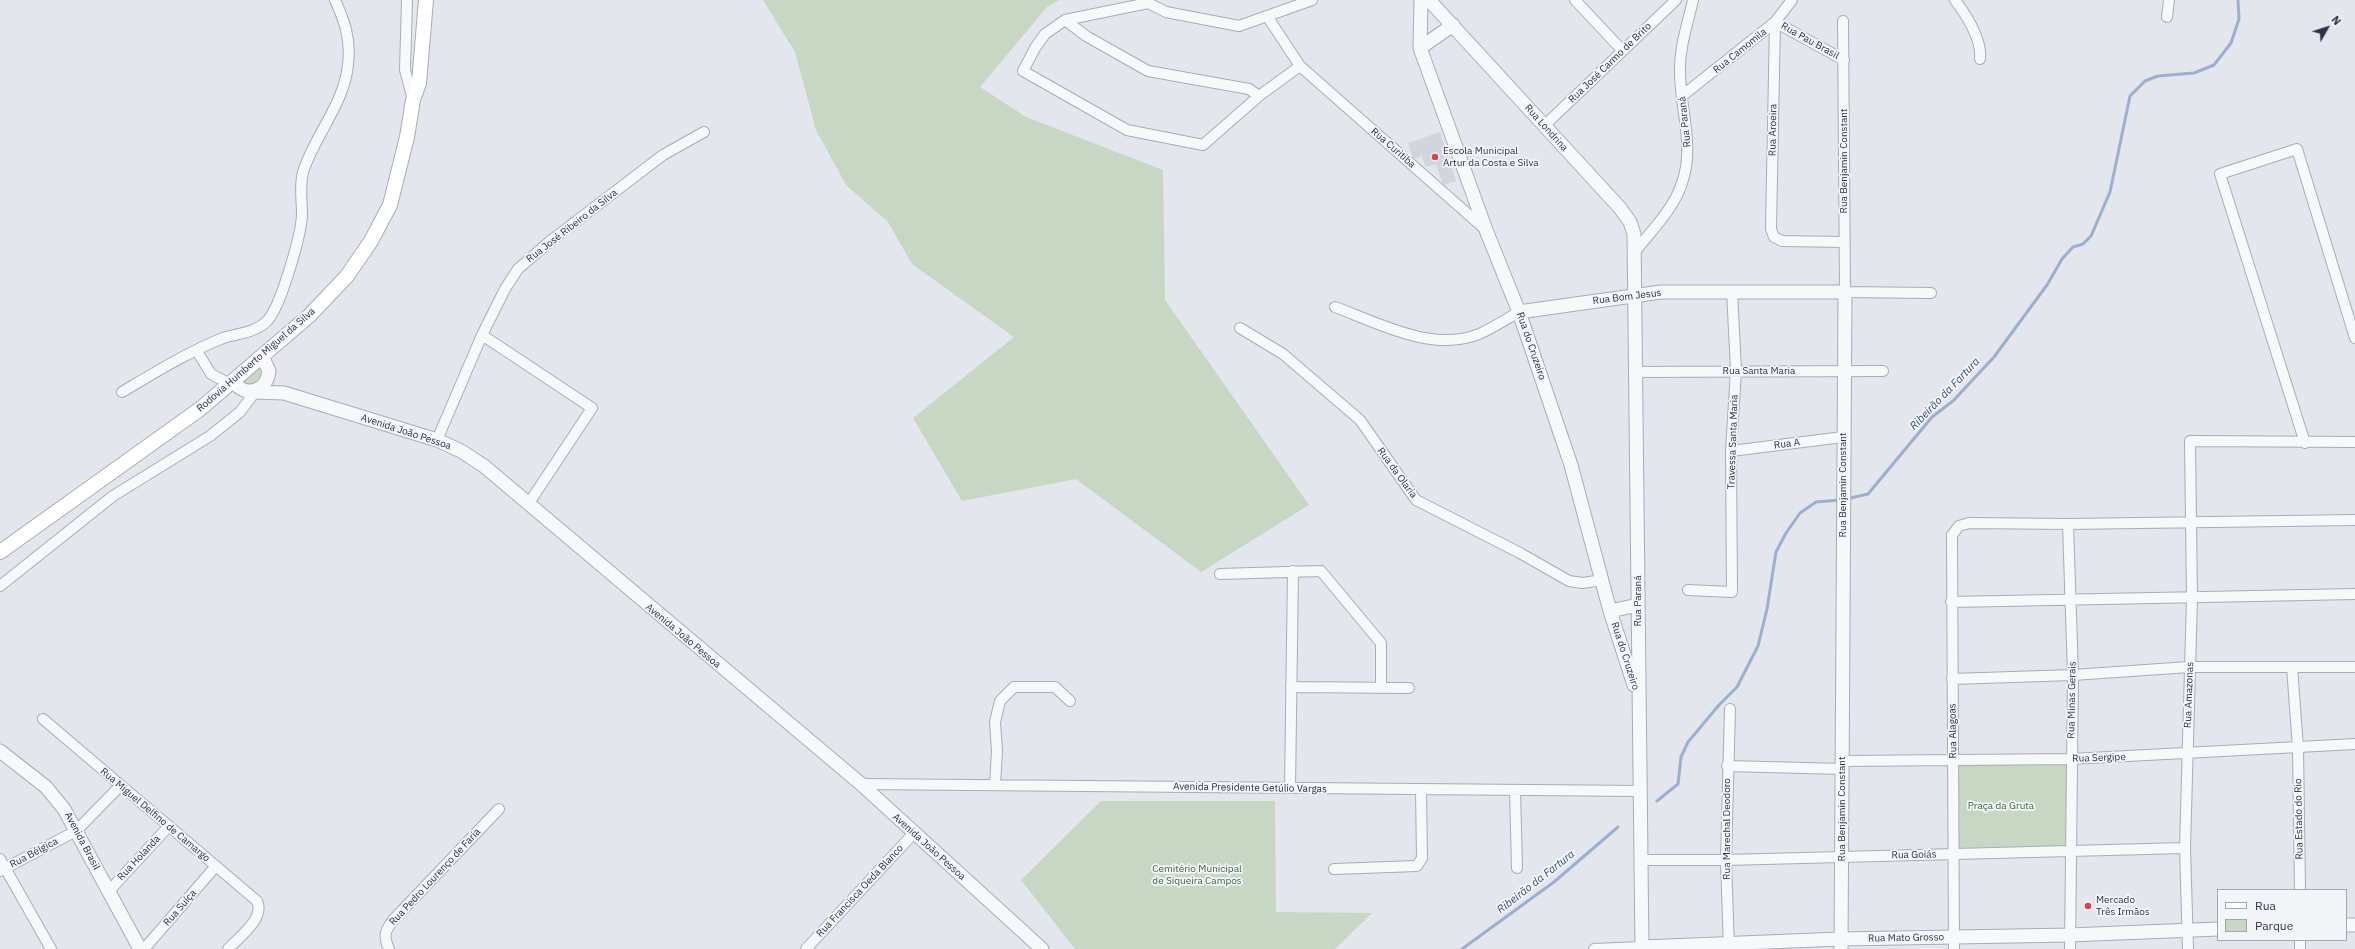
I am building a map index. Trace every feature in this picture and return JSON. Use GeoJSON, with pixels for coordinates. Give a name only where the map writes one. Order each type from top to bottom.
{"type":"FeatureCollection","features":[{"type":"Feature","properties":{"kind":"main road","name":"Rodovia Humberto Miguel da Silva"},"geometry":{"type":"LineString","coordinates":[[0,552],[200,409],[309,316],[341,282],[371,241],[390,205],[407,137],[413,100],[419,83],[426,0]]}},
{"type":"Feature","properties":{"kind":"street"},"geometry":{"type":"LineString","coordinates":[[122,392],[224,338],[254,330],[266,322],[274,313],[283,290],[302,217],[303,172],[342,90],[348,66],[350,39],[335,0]]}},
{"type":"Feature","properties":{"kind":"street"},"geometry":{"type":"LineString","coordinates":[[408,0],[405,70],[413,100]]}},
{"type":"Feature","properties":{"kind":"street"},"geometry":{"type":"LineString","coordinates":[[1300,66],[1259,96],[1203,145],[1127,130],[1023,71],[1035,48],[1045,34],[1065,20],[1148,2],[1166,12],[1239,26],[1312,0]]}},
{"type":"Feature","properties":{"kind":"street","name":"Rua do Cruzeiro"},"geometry":{"type":"LineString","coordinates":[[1421,0],[1420,48],[1486,230],[1519,312],[1571,465],[1603,580],[1610,611],[1638,696]]}},
{"type":"Feature","properties":{"kind":"street","name":"Rua Londrina"},"geometry":{"type":"LineString","coordinates":[[1429,0],[1620,208],[1630,222],[1634,234]]}},
{"type":"Feature","properties":{"kind":"street"},"geometry":{"type":"LineString","coordinates":[[1575,0],[1622,50]]}},
{"type":"Feature","properties":{"kind":"street","name":"Rua José Carmo de Brito"},"geometry":{"type":"LineString","coordinates":[[1544,126],[1676,0]]}},
{"type":"Feature","properties":{"kind":"street","name":"Rua Paraná"},"geometry":{"type":"LineString","coordinates":[[1634,253],[1674,200],[1682,184],[1688,161],[1687,134],[1680,72],[1681,54],[1693,0]]}},
{"type":"Feature","properties":{"kind":"street","name":"Rua Camomila"},"geometry":{"type":"LineString","coordinates":[[1682,96],[1775,22],[1792,0]]}},
{"type":"Feature","properties":{"kind":"street"},"geometry":{"type":"LineString","coordinates":[[1955,0],[1979,42],[1981,50],[1980,59]]}},
{"type":"Feature","properties":{"kind":"street"},"geometry":{"type":"LineString","coordinates":[[2166,17],[2169,0]]}},
{"type":"Feature","properties":{"kind":"street","name":"Rua Curitiba"},"geometry":{"type":"LineString","coordinates":[[1267,16],[1300,66],[1486,230]]}},
{"type":"Feature","properties":{"kind":"street"},"geometry":{"type":"LineString","coordinates":[[1065,20],[1086,36],[1148,71],[1249,89],[1259,96]]}},
{"type":"Feature","properties":{"kind":"street","name":"Rua Benjamin Constant"},"geometry":{"type":"LineString","coordinates":[[1841,944],[1843,765],[1843,437],[1845,372],[1843,21]]}},
{"type":"Feature","properties":{"kind":"street","name":"Rua Pau Brasil"},"geometry":{"type":"LineString","coordinates":[[1775,22],[1844,60]]}},
{"type":"Feature","properties":{"kind":"street","name":"Rua Aroeira"},"geometry":{"type":"LineString","coordinates":[[1775,22],[1771,229],[1774,237],[1782,241],[1844,242]]}},
{"type":"Feature","properties":{"kind":"street"},"geometry":{"type":"LineString","coordinates":[[1420,48],[1453,25]]}},
{"type":"Feature","properties":{"kind":"street","name":"Rua José Ribeiro da Silva"},"geometry":{"type":"LineString","coordinates":[[437,440],[482,335],[505,289],[518,269],[549,242],[663,155],[704,132]]}},
{"type":"Feature","properties":{"kind":"street"},"geometry":{"type":"LineString","coordinates":[[2355,338],[2296,149],[2220,174],[2305,443],[2355,442]]}},
{"type":"Feature","properties":{"kind":"street","name":"Rua Paraná"},"geometry":{"type":"LineString","coordinates":[[1634,234],[1642,948]]}},
{"type":"Feature","properties":{"kind":"street","name":"Rua Bom Jesus"},"geometry":{"type":"LineString","coordinates":[[1335,307],[1416,337],[1449,340],[1478,334],[1519,312],[1661,292],[1732,291],[1931,293]]}},
{"type":"Feature","properties":{"kind":"street","name":"Travessa Santa Maria"},"geometry":{"type":"LineString","coordinates":[[1688,590],[1732,592],[1731,450],[1736,370],[1732,291]]}},
{"type":"Feature","properties":{"kind":"street","name":"Rua da Olaria"},"geometry":{"type":"LineString","coordinates":[[1240,328],[1283,354],[1360,420],[1416,500],[1520,553],[1570,581],[1582,583],[1603,580]]}},
{"type":"Feature","properties":{"kind":"street"},"geometry":{"type":"LineString","coordinates":[[482,335],[592,408],[529,503]]}},
{"type":"Feature","properties":{"kind":"street","name":"Avenida João Pessoa"},"geometry":{"type":"LineString","coordinates":[[197,351],[211,374],[231,382],[241,389],[255,392],[284,393],[437,440],[461,451],[484,466],[529,503],[600,566],[861,784],[1042,949]]}},
{"type":"Feature","properties":{"kind":"street"},"geometry":{"type":"LineString","coordinates":[[262,356],[269,371],[284,393]]}},
{"type":"Feature","properties":{"kind":"street","name":"Rua Santa Maria"},"geometry":{"type":"LineString","coordinates":[[1635,372],[1736,370],[1845,372],[1882,371]]}},
{"type":"Feature","properties":{"kind":"street"},"geometry":{"type":"LineString","coordinates":[[0,586],[113,496],[210,436],[240,412],[255,392],[266,384],[269,371]]}},
{"type":"Feature","properties":{"kind":"street","name":"Rua A"},"geometry":{"type":"LineString","coordinates":[[1731,450],[1843,437]]}},
{"type":"Feature","properties":{"kind":"street","name":"Rua Amazonas"},"geometry":{"type":"LineString","coordinates":[[2188,949],[2186,848],[2187,754],[2192,598],[2190,441],[2305,443]]}},
{"type":"Feature","properties":{"kind":"street"},"geometry":{"type":"LineString","coordinates":[[2068,524],[2192,521],[2355,520]]}},
{"type":"Feature","properties":{"kind":"street","name":"Rua Alagoas"},"geometry":{"type":"LineString","coordinates":[[1954,943],[1955,854],[1951,602],[1952,535],[1959,526],[1969,523],[2068,524]]}},
{"type":"Feature","properties":{"kind":"street","name":"Rua Minas Gerais"},"geometry":{"type":"LineString","coordinates":[[2068,524],[2072,600],[2073,675],[2070,949]]}},
{"type":"Feature","properties":{"kind":"street"},"geometry":{"type":"LineString","coordinates":[[1290,788],[1293,571]]}},
{"type":"Feature","properties":{"kind":"street"},"geometry":{"type":"LineString","coordinates":[[1220,574],[1321,571],[1381,643],[1381,688]]}},
{"type":"Feature","properties":{"kind":"street"},"geometry":{"type":"LineString","coordinates":[[1951,602],[2355,594]]}},
{"type":"Feature","properties":{"kind":"street"},"geometry":{"type":"LineString","coordinates":[[1610,611],[1638,605]]}},
{"type":"Feature","properties":{"kind":"street"},"geometry":{"type":"LineString","coordinates":[[1952,679],[2073,675],[2190,667],[2355,667]]}},
{"type":"Feature","properties":{"kind":"street","name":"Rua Estado do Rio"},"geometry":{"type":"LineString","coordinates":[[2292,667],[2298,748],[2300,889]]}},
{"type":"Feature","properties":{"kind":"street"},"geometry":{"type":"LineString","coordinates":[[995,786],[997,751],[995,722],[1000,701],[1014,687],[1055,687],[1070,701]]}},
{"type":"Feature","properties":{"kind":"street"},"geometry":{"type":"LineString","coordinates":[[1291,687],[1408,688]]}},
{"type":"Feature","properties":{"kind":"street","name":"Rua Marechal Deodoro"},"geometry":{"type":"LineString","coordinates":[[1729,946],[1726,860],[1727,766],[1730,709]]}},
{"type":"Feature","properties":{"kind":"street","name":"Rua Miguel Delfino de Camargo"},"geometry":{"type":"LineString","coordinates":[[43,719],[256,901],[260,908],[259,915],[228,949]]}},
{"type":"Feature","properties":{"kind":"street","name":"Rua Sergipe"},"geometry":{"type":"LineString","coordinates":[[1727,766],[1843,765],[1954,760],[2071,759],[2355,744]]}},
{"type":"Feature","properties":{"kind":"street","name":"Avenida Brasil"},"geometry":{"type":"LineString","coordinates":[[0,751],[55,796],[76,831],[140,949]]}},
{"type":"Feature","properties":{"kind":"street","name":"Avenida Presidente Getúlio Vargas"},"geometry":{"type":"LineString","coordinates":[[861,784],[1640,791]]}},
{"type":"Feature","properties":{"kind":"street","name":"Rua Bélgica"},"geometry":{"type":"LineString","coordinates":[[3,869],[76,831],[121,785]]}},
{"type":"Feature","properties":{"kind":"street"},"geometry":{"type":"LineString","coordinates":[[1334,869],[1417,866],[1422,858],[1421,790]]}},
{"type":"Feature","properties":{"kind":"street"},"geometry":{"type":"LineString","coordinates":[[1515,790],[1517,868]]}},
{"type":"Feature","properties":{"kind":"street","name":"Rua Pedro Lourenço de Faria"},"geometry":{"type":"LineString","coordinates":[[389,949],[384,939],[385,931],[393,920],[499,809]]}},
{"type":"Feature","properties":{"kind":"street","name":"Rua Holanda"},"geometry":{"type":"LineString","coordinates":[[109,891],[168,826]]}},
{"type":"Feature","properties":{"kind":"street","name":"Rua Francisca Oeda Blanco"},"geometry":{"type":"LineString","coordinates":[[812,947],[914,833]]}},
{"type":"Feature","properties":{"kind":"street","name":"Rua Goiás"},"geometry":{"type":"LineString","coordinates":[[1642,860],[1726,860],[2186,848]]}},
{"type":"Feature","properties":{"kind":"street"},"geometry":{"type":"LineString","coordinates":[[0,859],[3,869],[51,949]]}},
{"type":"Feature","properties":{"kind":"street","name":"Rua Suíça"},"geometry":{"type":"LineString","coordinates":[[144,949],[216,866]]}},
{"type":"Feature","properties":{"kind":"street","name":"Rua Mato Grosso"},"geometry":{"type":"LineString","coordinates":[[1594,949],[1954,943],[2070,935],[2217,929]]}},
{"type":"Feature","properties":{"kind":"shaded area","name":"Escola Municipal Artur da Costa e Silva"},"geometry":{"type":"Polygon","coordinates":[[[1440,132],[1456,181],[1443,185],[1436,164],[1426,167],[1422,156],[1413,159],[1408,143],[1440,132]]]}},
{"type":"Feature","properties":{"kind":"green space"},"geometry":{"type":"Polygon","coordinates":[[[763,0],[1059,0],[1047,7],[980,87],[1026,117],[1163,170],[1165,300],[1309,505],[1201,572],[1076,479],[962,501],[913,418],[1014,337],[912,264],[888,222],[846,185],[816,130],[795,52],[763,0]]]}},
{"type":"Feature","properties":{"kind":"green space"},"geometry":{"type":"Polygon","coordinates":[[[262,358],[267,364],[260,388],[236,384],[262,358]]]}},
{"type":"Feature","properties":{"kind":"green space","name":"Praça da Gruta"},"geometry":{"type":"Polygon","coordinates":[[[2068,762],[2069,847],[1958,852],[1956,763],[2068,762]]]}},
{"type":"Feature","properties":{"kind":"green space","name":"Cemitério Municipal de Siqueira Campos"},"geometry":{"type":"Polygon","coordinates":[[[1101,801],[1275,801],[1276,912],[1372,913],[1335,949],[1075,949],[1021,880],[1101,801]]]}},
{"type":"Feature","properties":{"kind":"waterway","name":"Ribeirão da Fartura"},"geometry":{"type":"LineString","coordinates":[[1846,499],[1868,494],[1932,417],[1953,401],[1994,357],[2047,285],[2062,259],[2073,247],[2083,244],[2091,236],[2110,192],[2130,96],[2145,81],[2158,76],[2194,73],[2214,65],[2231,43],[2239,19],[2238,0]]}},
{"type":"Feature","properties":{"kind":"waterway","name":"Ribeirão da Fartura"},"geometry":{"type":"LineString","coordinates":[[1657,801],[1678,784],[1681,757],[1688,742],[1719,705],[1737,687],[1758,646],[1767,609],[1776,552],[1786,533],[1800,513],[1816,502],[1841,500]]}},
{"type":"Feature","properties":{"kind":"waterway","name":"Ribeirão da Fartura"},"geometry":{"type":"LineString","coordinates":[[1462,949],[1554,882],[1618,827]]}},
{"type":"Feature","properties":{"kind":"place","name":"Escola Municipal Artur da Costa e Silva"},"geometry":{"type":"Point","coordinates":[1435,157]}},
{"type":"Feature","properties":{"kind":"place","name":"Mercado Três Irmãos"},"geometry":{"type":"Point","coordinates":[2088,906]}}]}
